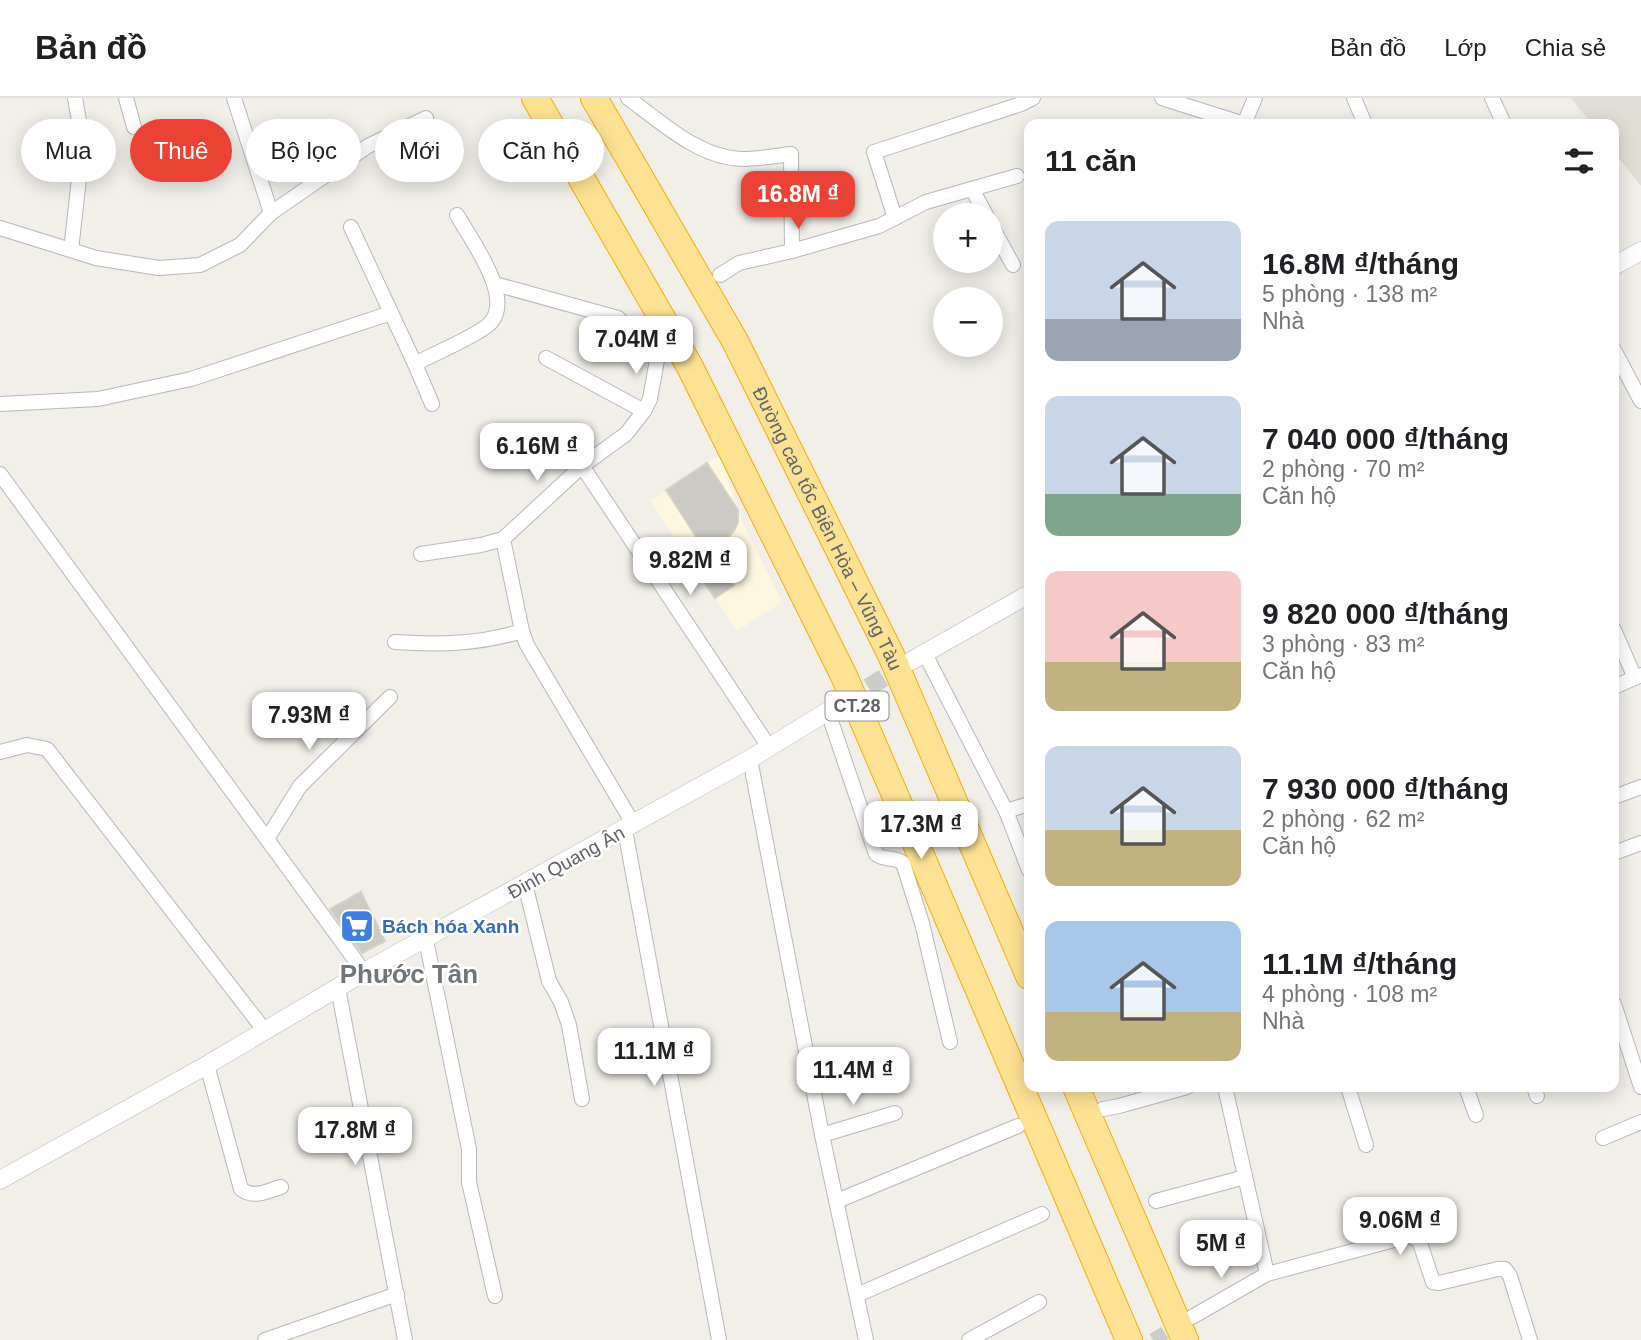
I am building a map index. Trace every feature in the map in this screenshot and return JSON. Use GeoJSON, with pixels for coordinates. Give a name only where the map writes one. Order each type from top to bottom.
{"type":"FeatureCollection","features":[{"type":"Feature","properties":{"kind":"highway","name":"CT.28"},"geometry":{"type":"LineString","coordinates":[[535,98],[689,365],[844,676],[1129,1340]]}},
{"type":"Feature","properties":{"kind":"highway","name":"Đường cao tốc Biên Hòa – Vũng Tàu"},"geometry":{"type":"LineString","coordinates":[[594,98],[734,341],[891,655],[1024,964]]}},
{"type":"Feature","properties":{"kind":"highway"},"geometry":{"type":"LineString","coordinates":[[1078,1092],[1189,1329]]}},
{"type":"Feature","properties":{"kind":"street"},"geometry":{"type":"LineString","coordinates":[[71,250],[83,143],[75,98]]}},
{"type":"Feature","properties":{"kind":"street"},"geometry":{"type":"LineString","coordinates":[[126,98],[132,119]]}},
{"type":"Feature","properties":{"kind":"street"},"geometry":{"type":"LineString","coordinates":[[234,98],[271,213]]}},
{"type":"Feature","properties":{"kind":"street"},"geometry":{"type":"LineString","coordinates":[[628,98],[692,144],[712,153],[741,159],[791,154],[792,251]]}},
{"type":"Feature","properties":{"kind":"street"},"geometry":{"type":"LineString","coordinates":[[895,218],[874,152],[1033,98]]}},
{"type":"Feature","properties":{"kind":"street"},"geometry":{"type":"LineString","coordinates":[[1162,98],[1228,119]]}},
{"type":"Feature","properties":{"kind":"street"},"geometry":{"type":"LineString","coordinates":[[1246,119],[1255,98]]}},
{"type":"Feature","properties":{"kind":"street"},"geometry":{"type":"LineString","coordinates":[[1354,98],[1363,119]]}},
{"type":"Feature","properties":{"kind":"street"},"geometry":{"type":"LineString","coordinates":[[1492,98],[1502,119]]}},
{"type":"Feature","properties":{"kind":"street"},"geometry":{"type":"LineString","coordinates":[[0,228],[96,258],[159,268],[200,265],[240,245],[271,213],[368,146],[426,118]]}},
{"type":"Feature","properties":{"kind":"street"},"geometry":{"type":"LineString","coordinates":[[720,275],[739,262],[792,251],[879,226],[926,202],[1017,176]]}},
{"type":"Feature","properties":{"kind":"street"},"geometry":{"type":"LineString","coordinates":[[972,189],[980,203]]}},
{"type":"Feature","properties":{"kind":"street"},"geometry":{"type":"LineString","coordinates":[[415,363],[488,326],[496,315],[498,300],[495,284],[457,215]]}},
{"type":"Feature","properties":{"kind":"street"},"geometry":{"type":"LineString","coordinates":[[351,228],[432,404]]}},
{"type":"Feature","properties":{"kind":"street"},"geometry":{"type":"LineString","coordinates":[[1003,247],[1013,265]]}},
{"type":"Feature","properties":{"kind":"street"},"geometry":{"type":"LineString","coordinates":[[1619,263],[1641,251]]}},
{"type":"Feature","properties":{"kind":"street"},"geometry":{"type":"LineString","coordinates":[[421,554],[503,539],[582,466],[626,434],[650,399],[657,360],[618,318],[495,284]]}},
{"type":"Feature","properties":{"kind":"street"},"geometry":{"type":"LineString","coordinates":[[0,404],[97,399],[191,379],[391,313]]}},
{"type":"Feature","properties":{"kind":"street"},"geometry":{"type":"LineString","coordinates":[[546,358],[644,411]]}},
{"type":"Feature","properties":{"kind":"street"},"geometry":{"type":"LineString","coordinates":[[1619,359],[1641,401]]}},
{"type":"Feature","properties":{"kind":"street"},"geometry":{"type":"LineString","coordinates":[[582,466],[769,747]]}},
{"type":"Feature","properties":{"kind":"street"},"geometry":{"type":"LineString","coordinates":[[0,474],[364,972]]}},
{"type":"Feature","properties":{"kind":"street"},"geometry":{"type":"LineString","coordinates":[[503,539],[522,631],[539,668],[629,827],[688,1180],[719,1340]]}},
{"type":"Feature","properties":{"kind":"street"},"geometry":{"type":"LineString","coordinates":[[1024,597],[918,658],[1006,811],[1024,857]]}},
{"type":"Feature","properties":{"kind":"street"},"geometry":{"type":"LineString","coordinates":[[395,642],[473,642],[522,631]]}},
{"type":"Feature","properties":{"kind":"street"},"geometry":{"type":"LineString","coordinates":[[1619,640],[1638,677],[1619,685]]}},
{"type":"Feature","properties":{"kind":"street"},"geometry":{"type":"LineString","coordinates":[[267,839],[300,786],[390,697]]}},
{"type":"Feature","properties":{"kind":"street"},"geometry":{"type":"LineString","coordinates":[[833,708],[876,854],[881,859],[899,859],[903,863],[922,923],[950,1042]]}},
{"type":"Feature","properties":{"kind":"street","name":"Đinh Quang Ân"},"geometry":{"type":"LineString","coordinates":[[0,1180],[207,1065],[364,972],[750,759],[833,708]]}},
{"type":"Feature","properties":{"kind":"street"},"geometry":{"type":"LineString","coordinates":[[0,752],[27,745],[47,749],[265,1031]]}},
{"type":"Feature","properties":{"kind":"street"},"geometry":{"type":"LineString","coordinates":[[750,759],[822,1135],[866,1340]]}},
{"type":"Feature","properties":{"kind":"street"},"geometry":{"type":"LineString","coordinates":[[1619,795],[1641,787]]}},
{"type":"Feature","properties":{"kind":"street"},"geometry":{"type":"LineString","coordinates":[[1006,811],[1024,806]]}},
{"type":"Feature","properties":{"kind":"street"},"geometry":{"type":"LineString","coordinates":[[1619,852],[1640,847]]}},
{"type":"Feature","properties":{"kind":"street"},"geometry":{"type":"LineString","coordinates":[[525,884],[549,981],[561,1002],[569,1025],[582,1098]]}},
{"type":"Feature","properties":{"kind":"street"},"geometry":{"type":"LineString","coordinates":[[426,940],[469,1149],[471,1193],[495,1296]]}},
{"type":"Feature","properties":{"kind":"street"},"geometry":{"type":"LineString","coordinates":[[338,988],[405,1340]]}},
{"type":"Feature","properties":{"kind":"street"},"geometry":{"type":"LineString","coordinates":[[1619,1019],[1641,1087]]}},
{"type":"Feature","properties":{"kind":"street"},"geometry":{"type":"LineString","coordinates":[[207,1065],[241,1189],[247,1194],[255,1195],[281,1187]]}},
{"type":"Feature","properties":{"kind":"street"},"geometry":{"type":"LineString","coordinates":[[1103,1109],[1169,1092]]}},
{"type":"Feature","properties":{"kind":"street"},"geometry":{"type":"LineString","coordinates":[[1226,1092],[1267,1274]]}},
{"type":"Feature","properties":{"kind":"street"},"geometry":{"type":"LineString","coordinates":[[1350,1092],[1366,1144]]}},
{"type":"Feature","properties":{"kind":"street"},"geometry":{"type":"LineString","coordinates":[[1468,1092],[1476,1115]]}},
{"type":"Feature","properties":{"kind":"street"},"geometry":{"type":"LineString","coordinates":[[822,1135],[895,1113]]}},
{"type":"Feature","properties":{"kind":"street"},"geometry":{"type":"LineString","coordinates":[[1603,1138],[1641,1122]]}},
{"type":"Feature","properties":{"kind":"street"},"geometry":{"type":"LineString","coordinates":[[836,1201],[1018,1126]]}},
{"type":"Feature","properties":{"kind":"street"},"geometry":{"type":"LineString","coordinates":[[1156,1201],[1245,1177]]}},
{"type":"Feature","properties":{"kind":"street"},"geometry":{"type":"LineString","coordinates":[[856,1294],[1042,1214]]}},
{"type":"Feature","properties":{"kind":"street"},"geometry":{"type":"LineString","coordinates":[[1189,1329],[1267,1274],[1409,1236],[1419,1240],[1433,1282],[1504,1269],[1510,1276],[1530,1340]]}},
{"type":"Feature","properties":{"kind":"street"},"geometry":{"type":"LineString","coordinates":[[265,1340],[397,1294]]}},
{"type":"Feature","properties":{"kind":"street"},"geometry":{"type":"LineString","coordinates":[[969,1340],[1039,1301]]}},
{"type":"Feature","properties":{"kind":"shaded area"},"geometry":{"type":"Polygon","coordinates":[[[1571,98],[1641,98],[1641,186],[1619,158],[1619,119],[1588,119],[1571,98]]]}},
{"type":"Feature","properties":{"kind":"shaded area"},"geometry":{"type":"Polygon","coordinates":[[[720,455],[743,524],[782,602],[737,631],[650,501],[720,455]]]}},
{"type":"Feature","properties":{"kind":"building"},"geometry":{"type":"Polygon","coordinates":[[[707,463],[738,510],[738,522],[734,531],[727,538],[711,543],[697,538],[666,490],[707,463]]]}},
{"type":"Feature","properties":{"kind":"building"},"geometry":{"type":"Polygon","coordinates":[[[710,551],[734,585],[715,598],[692,563],[710,551]]]}},
{"type":"Feature","properties":{"kind":"building","name":"Bách hóa Xanh"},"geometry":{"type":"Polygon","coordinates":[[[361,892],[385,941],[362,953],[330,909],[361,892]]]}},
{"type":"Feature","properties":{"kind":"tunnel"},"geometry":{"type":"LineString","coordinates":[[845,701],[905,665]]}},
{"type":"Feature","properties":{"kind":"tunnel"},"geometry":{"type":"LineString","coordinates":[[1153,1340],[1182,1323]]}},
{"type":"Feature","properties":{"kind":"place","name":"Bách hóa Xanh"},"geometry":{"type":"Point","coordinates":[357,926]}},
{"type":"Feature","properties":{"kind":"district","name":"Phước Tân"},"geometry":{"type":"Point","coordinates":[409,974]}}]}
